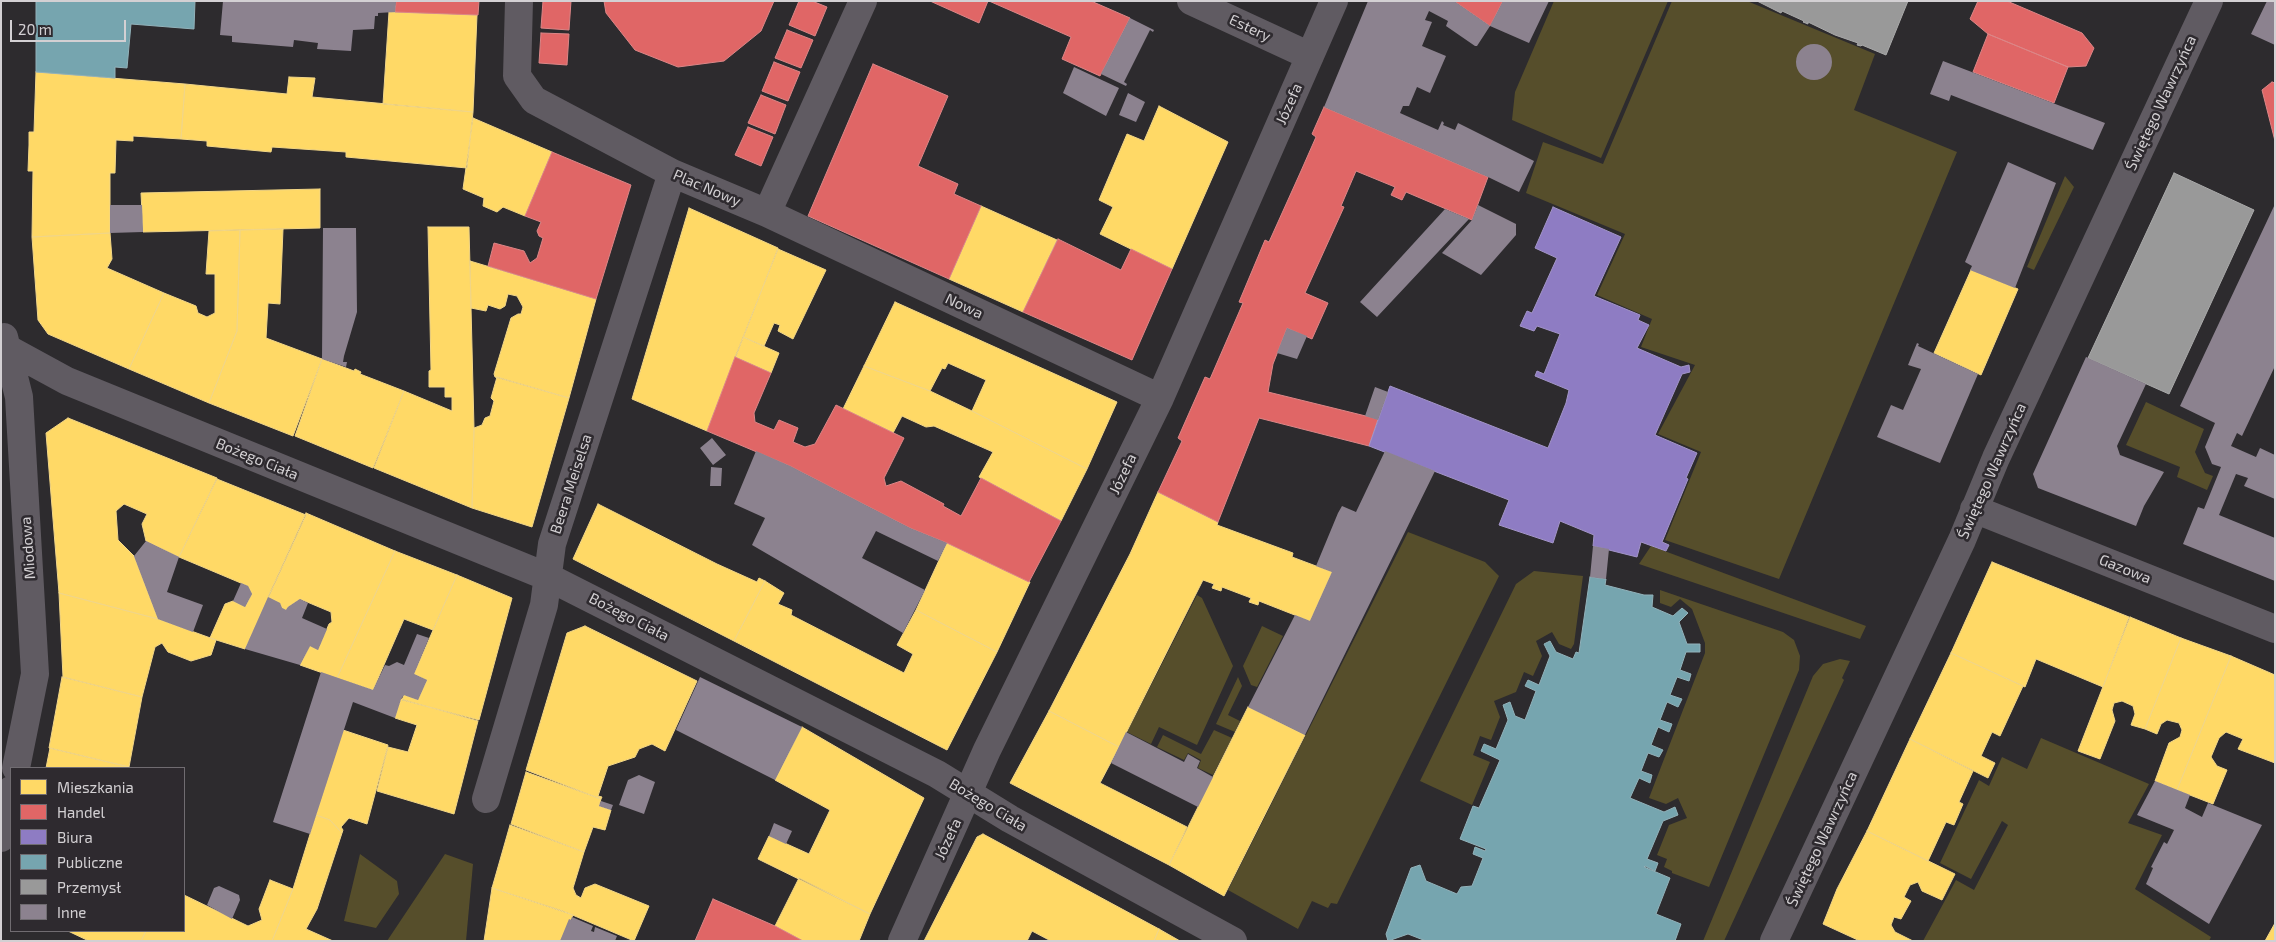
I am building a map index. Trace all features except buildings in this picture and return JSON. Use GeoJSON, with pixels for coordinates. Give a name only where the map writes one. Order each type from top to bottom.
{"type":"FeatureCollection","features":[{"type":"Feature","properties":{"kind":"street","name":"Plac Nowy"},"geometry":{"type":"LineString","coordinates":[[519,1],[517,76],[534,100],[672,173],[767,213]]}},
{"type":"Feature","properties":{"kind":"street"},"geometry":{"type":"LineString","coordinates":[[767,213],[863,1]]}},
{"type":"Feature","properties":{"kind":"street","name":"Estery"},"geometry":{"type":"LineString","coordinates":[[1191,1],[1310,56]]}},
{"type":"Feature","properties":{"kind":"street","name":"Józefa"},"geometry":{"type":"LineString","coordinates":[[902,941],[988,750],[1160,398],[1334,1]]}},
{"type":"Feature","properties":{"kind":"street","name":"Świętego Wawrzyńca"},"geometry":{"type":"LineString","coordinates":[[1774,941],[1962,540],[1996,458],[2209,1]]}},
{"type":"Feature","properties":{"kind":"street","name":"Beera Meiselsa"},"geometry":{"type":"LineString","coordinates":[[486,799],[544,605],[552,544],[672,173]]}},
{"type":"Feature","properties":{"kind":"street","name":"Nowa"},"geometry":{"type":"LineString","coordinates":[[767,213],[1160,398]]}},
{"type":"Feature","properties":{"kind":"street","name":"Bożego Ciała"},"geometry":{"type":"LineString","coordinates":[[3,340],[67,381],[548,577],[936,774],[1233,941]]}},
{"type":"Feature","properties":{"kind":"street","name":"Miodowa"},"geometry":{"type":"LineString","coordinates":[[3,340],[19,397],[35,674],[16,767]]}},
{"type":"Feature","properties":{"kind":"street","name":"Gazowa"},"geometry":{"type":"LineString","coordinates":[[1974,509],[2275,629]]}},
{"type":"Feature","properties":{"kind":"street"},"geometry":{"type":"LineString","coordinates":[[1,838],[10,795]]}},
{"type":"Feature","properties":{"kind":"shaded area"},"geometry":{"type":"Polygon","coordinates":[[[1554,1],[1668,1],[1601,158],[1512,120],[1515,92],[1554,1]]]}},
{"type":"Feature","properties":{"kind":"shaded area"},"geometry":{"type":"Polygon","coordinates":[[[1672,1],[1747,1],[1875,54],[1854,110],[1957,152],[1779,579],[1665,540],[1701,452],[1658,434],[1695,365],[1641,347],[1652,319],[1597,295],[1625,234],[1526,193],[1543,142],[1603,164],[1672,1]]]}},
{"type":"Feature","properties":{"kind":"shaded area"},"geometry":{"type":"Polygon","coordinates":[[[2065,176],[2074,187],[2034,270],[2027,267],[2065,176]]]}},
{"type":"Feature","properties":{"kind":"shaded area"},"geometry":{"type":"Polygon","coordinates":[[[2146,402],[2204,429],[2195,452],[2205,473],[2213,476],[2207,490],[2177,477],[2180,467],[2126,445],[2146,402]]]}},
{"type":"Feature","properties":{"kind":"shaded area"},"geometry":{"type":"Polygon","coordinates":[[[1408,532],[1485,562],[1499,576],[1337,904],[1331,903],[1328,908],[1312,901],[1298,929],[1228,890],[1408,532]]]}},
{"type":"Feature","properties":{"kind":"shaded area"},"geometry":{"type":"Polygon","coordinates":[[[1651,546],[1866,626],[1860,639],[1639,564],[1651,546]]]}},
{"type":"Feature","properties":{"kind":"shaded area"},"geometry":{"type":"Polygon","coordinates":[[[1534,571],[1583,576],[1574,644],[1571,649],[1559,644],[1552,632],[1536,641],[1542,656],[1533,676],[1524,672],[1516,692],[1494,701],[1500,717],[1491,740],[1480,736],[1473,755],[1490,762],[1472,805],[1420,781],[1516,584],[1534,571]]]}},
{"type":"Feature","properties":{"kind":"shaded area"},"geometry":{"type":"Polygon","coordinates":[[[1660,590],[1783,632],[1794,640],[1800,656],[1799,670],[1709,887],[1672,873],[1672,871],[1664,867],[1667,859],[1657,855],[1669,825],[1687,818],[1678,798],[1666,804],[1649,798],[1705,653],[1705,643],[1692,609],[1680,599],[1671,607],[1660,603],[1660,590]]]}},
{"type":"Feature","properties":{"kind":"shaded area"},"geometry":{"type":"Polygon","coordinates":[[[1197,595],[1202,598],[1233,666],[1197,745],[1159,727],[1151,744],[1127,732],[1197,595]]]}},
{"type":"Feature","properties":{"kind":"shaded area"},"geometry":{"type":"Polygon","coordinates":[[[1262,626],[1283,636],[1257,687],[1251,685],[1243,666],[1262,626]]]}},
{"type":"Feature","properties":{"kind":"shaded area"},"geometry":{"type":"Polygon","coordinates":[[[1840,659],[1850,661],[1842,678],[1844,680],[1724,941],[1703,941],[1813,676],[1823,664],[1840,659]]]}},
{"type":"Feature","properties":{"kind":"shaded area"},"geometry":{"type":"Polygon","coordinates":[[[1238,677],[1242,686],[1228,715],[1240,721],[1235,732],[1216,724],[1238,677]]]}},
{"type":"Feature","properties":{"kind":"shaded area"},"geometry":{"type":"Polygon","coordinates":[[[1214,730],[1232,738],[1213,775],[1198,768],[1201,760],[1188,753],[1184,760],[1157,747],[1163,735],[1201,754],[1214,730]]]}},
{"type":"Feature","properties":{"kind":"shaded area"},"geometry":{"type":"Polygon","coordinates":[[[2041,738],[2149,784],[2128,823],[2162,835],[2135,889],[2211,937],[2209,941],[1923,941],[1956,880],[1974,890],[2008,825],[2002,821],[1971,879],[1940,863],[1979,780],[1989,786],[2002,757],[2027,769],[2041,738]]]}},
{"type":"Feature","properties":{"kind":"shaded area"},"geometry":{"type":"Polygon","coordinates":[[[360,854],[397,881],[399,894],[376,928],[344,921],[360,854]]]}},
{"type":"Feature","properties":{"kind":"shaded area"},"geometry":{"type":"Polygon","coordinates":[[[445,854],[473,864],[466,941],[387,941],[445,854]]]}}]}
